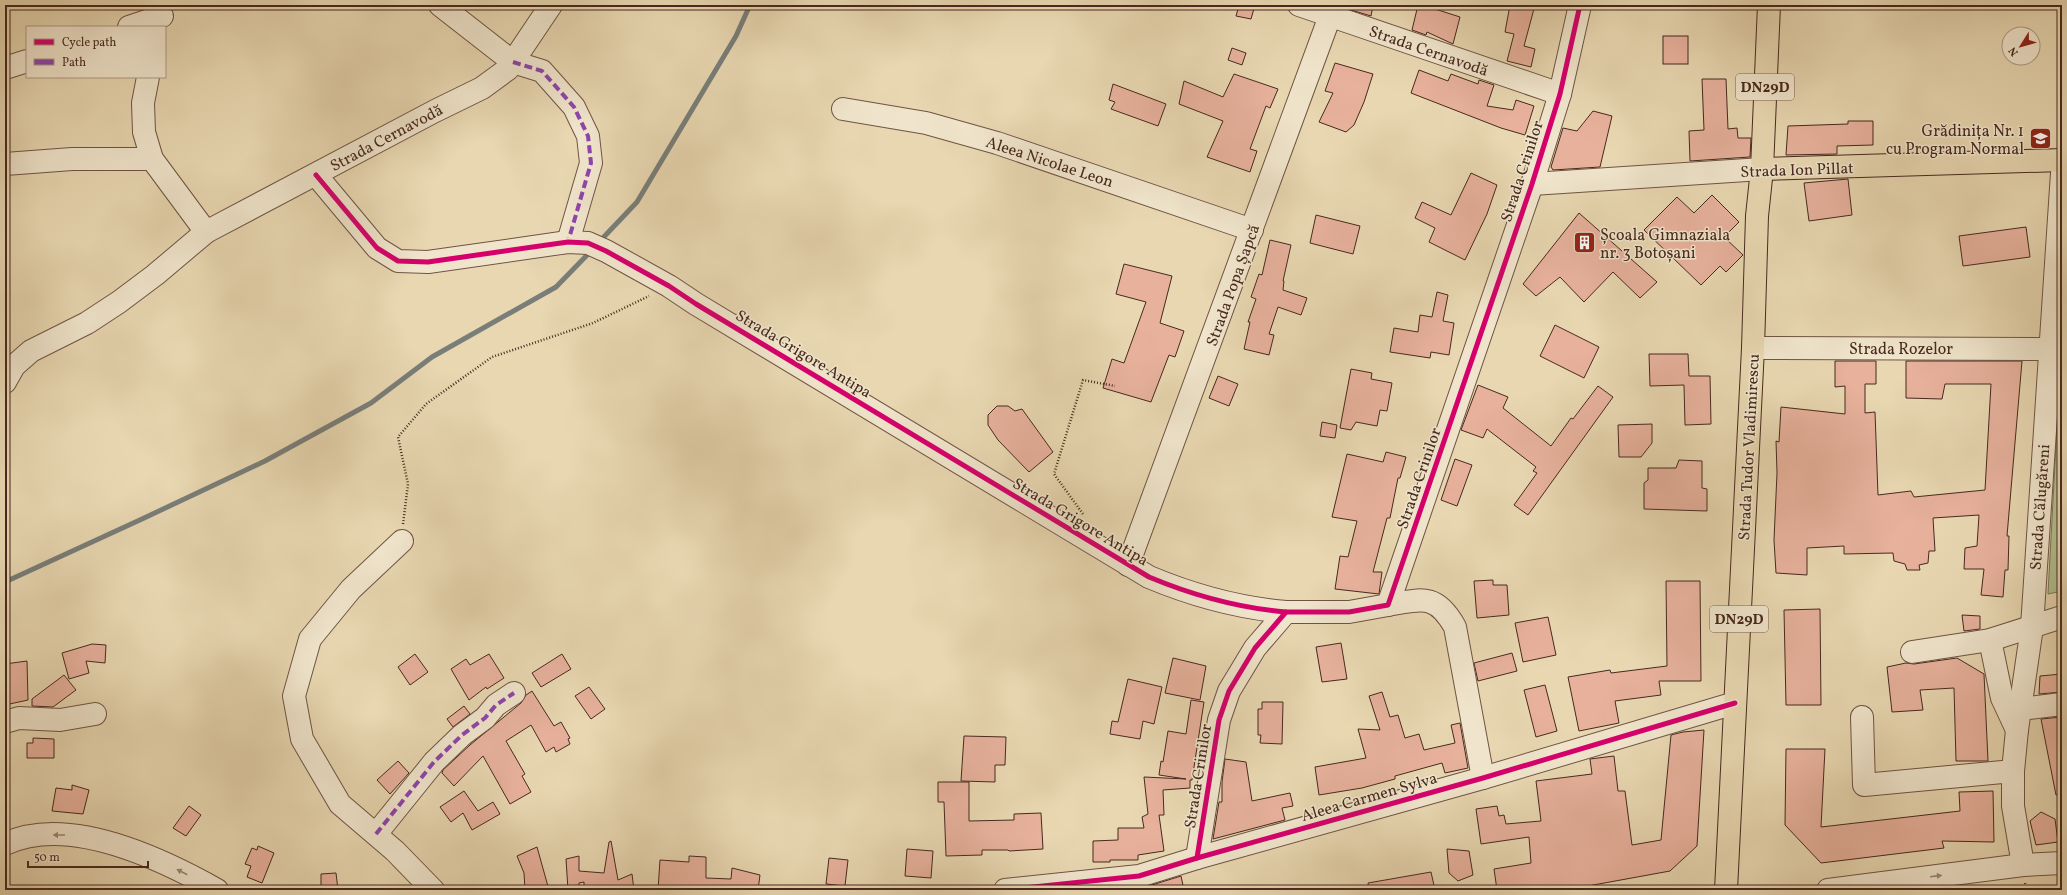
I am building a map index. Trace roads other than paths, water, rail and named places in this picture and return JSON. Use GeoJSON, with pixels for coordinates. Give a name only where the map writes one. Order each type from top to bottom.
{"type":"FeatureCollection","features":[{"type":"Feature","properties":{"kind":"main road","name":"Strada Tudor Vladimirescu"},"geometry":{"type":"LineString","coordinates":[[1726,890],[1753,348],[1757,216],[1762,169],[1769,5]]}},
{"type":"Feature","properties":{"kind":"main road","name":"Strada Ion Pillat"},"geometry":{"type":"LineString","coordinates":[[1762,169],[2062,160]]}},
{"type":"Feature","properties":{"kind":"street"},"geometry":{"type":"LineString","coordinates":[[316,175],[377,248],[398,261],[428,262],[587,245],[591,163],[588,136],[574,107],[542,71],[513,62],[440,5]]}},
{"type":"Feature","properties":{"kind":"street","name":"Strada Cernavodă"},"geometry":{"type":"LineString","coordinates":[[5,382],[14,366],[31,350],[87,323],[155,275],[206,232],[316,175],[435,110],[482,88],[508,69],[551,5]]}},
{"type":"Feature","properties":{"kind":"street","name":"Strada Cernavodă"},"geometry":{"type":"LineString","coordinates":[[1299,5],[1332,11],[1560,94]]}},
{"type":"Feature","properties":{"kind":"street","name":"Strada Crinilor"},"geometry":{"type":"LineString","coordinates":[[1388,605],[1532,184],[1560,94],[1580,5]]}},
{"type":"Feature","properties":{"kind":"street","name":"Strada Popa Șapcă"},"geometry":{"type":"LineString","coordinates":[[1128,565],[1332,11]]}},
{"type":"Feature","properties":{"kind":"street"},"geometry":{"type":"LineString","coordinates":[[132,26],[161,16]]}},
{"type":"Feature","properties":{"kind":"street"},"geometry":{"type":"LineString","coordinates":[[5,68],[26,61]]}},
{"type":"Feature","properties":{"kind":"street"},"geometry":{"type":"LineString","coordinates":[[148,78],[143,103],[144,132],[152,159],[206,232]]}},
{"type":"Feature","properties":{"kind":"street","name":"Aleea Nicolae Leon"},"geometry":{"type":"LineString","coordinates":[[844,109],[926,123],[990,141],[1252,230]]}},
{"type":"Feature","properties":{"kind":"street"},"geometry":{"type":"LineString","coordinates":[[5,164],[72,159],[152,159]]}},
{"type":"Feature","properties":{"kind":"street","name":"Strada Ion Pillat"},"geometry":{"type":"LineString","coordinates":[[1532,184],[1762,169]]}},
{"type":"Feature","properties":{"kind":"street","name":"Strada Călugăreni"},"geometry":{"type":"LineString","coordinates":[[2023,865],[2012,806],[2013,771],[2017,730],[2032,627],[2054,337],[2062,173]]}},
{"type":"Feature","properties":{"kind":"street","name":"Strada Grigore Antipa"},"geometry":{"type":"LineString","coordinates":[[587,245],[669,286],[696,304],[1149,577],[1182,591],[1264,610],[1286,612]]}},
{"type":"Feature","properties":{"kind":"street","name":"Strada Rozelor"},"geometry":{"type":"LineString","coordinates":[[1753,348],[2054,337]]}},
{"type":"Feature","properties":{"kind":"street"},"geometry":{"type":"LineString","coordinates":[[402,541],[351,589],[310,639],[294,696],[302,739],[340,804],[376,834],[433,890]]}},
{"type":"Feature","properties":{"kind":"street"},"geometry":{"type":"LineString","coordinates":[[1286,612],[1349,612],[1424,599],[1436,604],[1447,612],[1455,627],[1483,778]]}},
{"type":"Feature","properties":{"kind":"street","name":"Strada Crinilor"},"geometry":{"type":"LineString","coordinates":[[1197,858],[1219,720],[1229,691],[1254,648],[1286,612]]}},
{"type":"Feature","properties":{"kind":"street"},"geometry":{"type":"LineString","coordinates":[[1912,652],[1990,640],[2062,617]]}},
{"type":"Feature","properties":{"kind":"street"},"geometry":{"type":"LineString","coordinates":[[1990,640],[2002,698],[2017,730]]}},
{"type":"Feature","properties":{"kind":"street"},"geometry":{"type":"LineString","coordinates":[[376,834],[434,762],[462,736],[485,718],[496,705],[514,693]]}},
{"type":"Feature","properties":{"kind":"street","name":"Aleea Carmen Sylva"},"geometry":{"type":"LineString","coordinates":[[1005,890],[1141,883],[1197,858],[1483,778],[1735,703]]}},
{"type":"Feature","properties":{"kind":"street"},"geometry":{"type":"LineString","coordinates":[[2020,709],[2062,704]]}},
{"type":"Feature","properties":{"kind":"street"},"geometry":{"type":"LineString","coordinates":[[5,722],[19,718],[60,720],[95,714]]}},
{"type":"Feature","properties":{"kind":"street"},"geometry":{"type":"LineString","coordinates":[[1862,717],[1864,785],[2013,771]]}},
{"type":"Feature","properties":{"kind":"street"},"geometry":{"type":"LineString","coordinates":[[5,844],[40,835],[80,835],[117,845],[170,865],[217,890]]}},
{"type":"Feature","properties":{"kind":"street"},"geometry":{"type":"LineString","coordinates":[[1828,890],[2023,865],[2062,862]]}},
{"type":"Feature","properties":{"kind":"waterway"},"geometry":{"type":"LineString","coordinates":[[599,242],[637,202],[736,36],[750,5]]}},
{"type":"Feature","properties":{"kind":"waterway"},"geometry":{"type":"LineString","coordinates":[[5,582],[265,461],[371,403],[432,357],[556,287],[592,250]]}},
{"type":"Feature","properties":{"kind":"place","name":"Grădinița Nr. 1 cu Program Normal"},"geometry":{"type":"Point","coordinates":[2040,139]}},
{"type":"Feature","properties":{"kind":"place","name":"Școala Gimnaziala nr. 3 Botoșani"},"geometry":{"type":"Point","coordinates":[1584,243]}}]}
